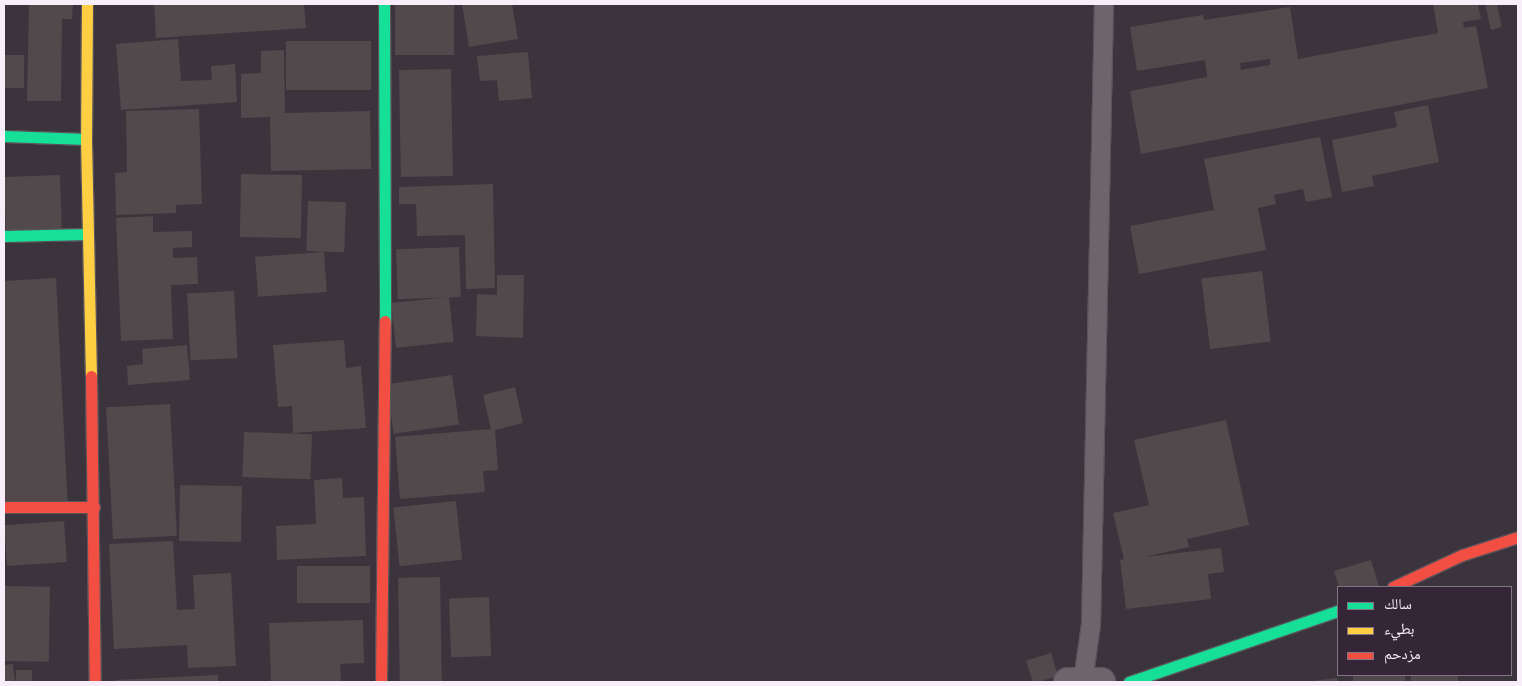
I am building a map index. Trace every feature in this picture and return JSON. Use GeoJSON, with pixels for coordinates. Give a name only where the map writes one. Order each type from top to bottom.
{"type":"FeatureCollection","features":[{"type":"Feature","properties":{"kind":"street"},"geometry":{"type":"LineString","coordinates":[[87,4],[86,139],[94,507],[95,682]]}},
{"type":"Feature","properties":{"kind":"street"},"geometry":{"type":"LineString","coordinates":[[381,682],[386,254],[384,4]]}},
{"type":"Feature","properties":{"kind":"street"},"geometry":{"type":"LineString","coordinates":[[4,136],[86,139]]}},
{"type":"Feature","properties":{"kind":"street"},"geometry":{"type":"LineString","coordinates":[[4,236],[88,234]]}},
{"type":"Feature","properties":{"kind":"street"},"geometry":{"type":"LineString","coordinates":[[4,507],[94,507]]}},
{"type":"Feature","properties":{"kind":"street"},"geometry":{"type":"LineString","coordinates":[[1395,586],[1462,555],[1518,537]]}},
{"type":"Feature","properties":{"kind":"street"},"geometry":{"type":"LineString","coordinates":[[1128,682],[1337,611]]}},
{"type":"Feature","properties":{"kind":"lane"},"geometry":{"type":"LineString","coordinates":[[1084,682],[1091,625],[1104,4]]}},
{"type":"Feature","properties":{"kind":"building"},"geometry":{"type":"Polygon","coordinates":[[[29,4],[73,4],[72,19],[62,19],[61,101],[27,101],[29,4]]]}},
{"type":"Feature","properties":{"kind":"building"},"geometry":{"type":"Polygon","coordinates":[[[154,4],[304,4],[306,28],[156,38],[154,4]]]}},
{"type":"Feature","properties":{"kind":"building"},"geometry":{"type":"Polygon","coordinates":[[[395,4],[454,4],[454,55],[395,55],[395,4]]]}},
{"type":"Feature","properties":{"kind":"building"},"geometry":{"type":"Polygon","coordinates":[[[462,4],[512,4],[518,39],[469,47],[462,4]]]}},
{"type":"Feature","properties":{"kind":"building"},"geometry":{"type":"Polygon","coordinates":[[[1433,4],[1478,4],[1481,19],[1463,22],[1464,28],[1476,26],[1488,88],[1141,154],[1130,91],[1207,77],[1205,60],[1137,71],[1130,27],[1203,15],[1204,20],[1290,7],[1298,59],[1438,33],[1433,4]],[[1270,59],[1240,63],[1241,70],[1270,65],[1270,59]]]}},
{"type":"Feature","properties":{"kind":"building"},"geometry":{"type":"Polygon","coordinates":[[[1485,4],[1502,4],[1497,6],[1502,27],[1491,30],[1485,4]]]}},
{"type":"Feature","properties":{"kind":"building"},"geometry":{"type":"Polygon","coordinates":[[[178,39],[181,81],[212,80],[211,66],[235,64],[237,102],[121,110],[116,44],[178,39]]]}},
{"type":"Feature","properties":{"kind":"building"},"geometry":{"type":"Polygon","coordinates":[[[286,41],[371,41],[371,90],[286,90],[286,41]]]}},
{"type":"Feature","properties":{"kind":"building"},"geometry":{"type":"Polygon","coordinates":[[[284,50],[285,113],[370,111],[371,169],[271,171],[270,117],[241,118],[241,74],[261,73],[261,51],[284,50]]]}},
{"type":"Feature","properties":{"kind":"building"},"geometry":{"type":"Polygon","coordinates":[[[528,52],[532,98],[499,101],[497,80],[480,81],[477,56],[528,52]]]}},
{"type":"Feature","properties":{"kind":"building"},"geometry":{"type":"Polygon","coordinates":[[[4,55],[24,55],[24,88],[4,88],[4,55]]]}},
{"type":"Feature","properties":{"kind":"building"},"geometry":{"type":"Polygon","coordinates":[[[451,69],[453,176],[401,177],[399,70],[451,69]]]}},
{"type":"Feature","properties":{"kind":"building"},"geometry":{"type":"Polygon","coordinates":[[[1428,105],[1439,162],[1372,176],[1374,186],[1342,192],[1332,140],[1397,127],[1394,112],[1428,105]]]}},
{"type":"Feature","properties":{"kind":"building"},"geometry":{"type":"Polygon","coordinates":[[[199,109],[202,204],[176,205],[176,213],[116,215],[115,173],[127,172],[126,111],[199,109]]]}},
{"type":"Feature","properties":{"kind":"building"},"geometry":{"type":"Polygon","coordinates":[[[1320,137],[1332,197],[1306,202],[1303,189],[1274,195],[1276,204],[1258,208],[1266,250],[1139,274],[1130,226],[1214,210],[1204,159],[1320,137]]]}},
{"type":"Feature","properties":{"kind":"building"},"geometry":{"type":"Polygon","coordinates":[[[241,174],[302,175],[301,238],[240,237],[241,174]]]}},
{"type":"Feature","properties":{"kind":"building"},"geometry":{"type":"Polygon","coordinates":[[[60,175],[62,237],[6,239],[4,177],[60,175]]]}},
{"type":"Feature","properties":{"kind":"building"},"geometry":{"type":"Polygon","coordinates":[[[493,184],[495,288],[466,289],[465,235],[417,236],[416,204],[399,204],[399,187],[493,184]]]}},
{"type":"Feature","properties":{"kind":"building"},"geometry":{"type":"Polygon","coordinates":[[[308,201],[346,202],[344,252],[306,251],[308,201]]]}},
{"type":"Feature","properties":{"kind":"building"},"geometry":{"type":"Polygon","coordinates":[[[153,216],[153,232],[192,231],[192,247],[173,248],[173,258],[197,257],[198,284],[171,285],[173,339],[121,341],[116,218],[153,216]]]}},
{"type":"Feature","properties":{"kind":"building"},"geometry":{"type":"Polygon","coordinates":[[[459,247],[461,297],[398,299],[396,249],[459,247]]]}},
{"type":"Feature","properties":{"kind":"building"},"geometry":{"type":"Polygon","coordinates":[[[324,252],[327,292],[258,297],[255,257],[324,252]]]}},
{"type":"Feature","properties":{"kind":"building"},"geometry":{"type":"Polygon","coordinates":[[[1262,271],[1271,341],[1210,349],[1201,278],[1262,271]]]}},
{"type":"Feature","properties":{"kind":"building"},"geometry":{"type":"Polygon","coordinates":[[[497,275],[524,275],[523,338],[476,336],[477,294],[497,295],[497,275]]]}},
{"type":"Feature","properties":{"kind":"building"},"geometry":{"type":"Polygon","coordinates":[[[56,278],[68,509],[4,512],[4,281],[56,278]]]}},
{"type":"Feature","properties":{"kind":"building"},"geometry":{"type":"Polygon","coordinates":[[[234,291],[238,358],[191,360],[187,293],[234,291]]]}},
{"type":"Feature","properties":{"kind":"building"},"geometry":{"type":"Polygon","coordinates":[[[449,297],[454,342],[396,348],[391,303],[449,297]]]}},
{"type":"Feature","properties":{"kind":"building"},"geometry":{"type":"Polygon","coordinates":[[[344,340],[346,368],[361,366],[366,428],[293,433],[292,406],[278,407],[273,345],[344,340]]]}},
{"type":"Feature","properties":{"kind":"building"},"geometry":{"type":"Polygon","coordinates":[[[187,345],[190,380],[128,385],[127,366],[143,364],[142,349],[187,345]]]}},
{"type":"Feature","properties":{"kind":"building"},"geometry":{"type":"Polygon","coordinates":[[[452,375],[459,425],[394,434],[387,384],[452,375]]]}},
{"type":"Feature","properties":{"kind":"building"},"geometry":{"type":"Polygon","coordinates":[[[515,387],[523,423],[495,430],[498,470],[483,471],[485,492],[400,499],[395,437],[491,429],[483,395],[515,387]]]}},
{"type":"Feature","properties":{"kind":"building"},"geometry":{"type":"Polygon","coordinates":[[[170,404],[177,536],[113,539],[106,407],[170,404]]]}},
{"type":"Feature","properties":{"kind":"building"},"geometry":{"type":"Polygon","coordinates":[[[1226,420],[1249,525],[1187,539],[1189,547],[1144,557],[1221,548],[1224,572],[1208,574],[1211,599],[1126,609],[1120,560],[1124,559],[1113,513],[1149,505],[1134,440],[1226,420]]]}},
{"type":"Feature","properties":{"kind":"building"},"geometry":{"type":"Polygon","coordinates":[[[244,432],[312,434],[310,479],[242,477],[244,432]]]}},
{"type":"Feature","properties":{"kind":"building"},"geometry":{"type":"Polygon","coordinates":[[[342,478],[343,498],[364,497],[366,556],[277,560],[276,526],[316,524],[314,480],[342,478]]]}},
{"type":"Feature","properties":{"kind":"building"},"geometry":{"type":"Polygon","coordinates":[[[180,485],[242,486],[241,542],[179,541],[180,485]]]}},
{"type":"Feature","properties":{"kind":"building"},"geometry":{"type":"Polygon","coordinates":[[[456,501],[462,560],[400,566],[393,508],[456,501]]]}},
{"type":"Feature","properties":{"kind":"building"},"geometry":{"type":"Polygon","coordinates":[[[64,521],[67,562],[7,566],[4,525],[64,521]]]}},
{"type":"Feature","properties":{"kind":"building"},"geometry":{"type":"Polygon","coordinates":[[[173,541],[177,610],[195,609],[193,575],[231,573],[236,666],[188,668],[187,645],[114,649],[109,544],[173,541]]]}},
{"type":"Feature","properties":{"kind":"building"},"geometry":{"type":"Polygon","coordinates":[[[1371,560],[1379,586],[1339,586],[1334,571],[1371,560]]]}},
{"type":"Feature","properties":{"kind":"building"},"geometry":{"type":"Polygon","coordinates":[[[297,566],[370,566],[370,603],[297,603],[297,566]]]}},
{"type":"Feature","properties":{"kind":"building"},"geometry":{"type":"Polygon","coordinates":[[[440,577],[442,682],[400,682],[398,578],[440,577]]]}},
{"type":"Feature","properties":{"kind":"building"},"geometry":{"type":"Polygon","coordinates":[[[4,586],[50,587],[49,662],[4,661],[4,586]]]}},
{"type":"Feature","properties":{"kind":"building"},"geometry":{"type":"Polygon","coordinates":[[[489,597],[491,656],[451,657],[449,598],[489,597]]]}},
{"type":"Feature","properties":{"kind":"building"},"geometry":{"type":"Polygon","coordinates":[[[363,620],[364,663],[340,664],[341,682],[271,682],[269,623],[363,620]]]}},
{"type":"Feature","properties":{"kind":"building"},"geometry":{"type":"Polygon","coordinates":[[[1051,653],[1058,676],[1033,682],[1026,661],[1051,653]]]}},
{"type":"Feature","properties":{"kind":"building"},"geometry":{"type":"Polygon","coordinates":[[[13,664],[15,682],[4,682],[4,665],[13,664]]]}},
{"type":"Feature","properties":{"kind":"building"},"geometry":{"type":"Polygon","coordinates":[[[16,670],[32,670],[32,682],[16,682],[16,670]]]}},
{"type":"Feature","properties":{"kind":"building"},"geometry":{"type":"Polygon","coordinates":[[[218,675],[218,682],[115,682],[115,680],[218,675]]]}},
{"type":"Feature","properties":{"kind":"building"},"geometry":{"type":"Polygon","coordinates":[[[1353,676],[1405,676],[1405,682],[1353,682],[1353,676]]]}},
{"type":"Feature","properties":{"kind":"building"},"geometry":{"type":"Polygon","coordinates":[[[1411,676],[1458,676],[1458,682],[1411,682],[1411,676]]]}},
{"type":"Feature","properties":{"kind":"building"},"geometry":{"type":"Polygon","coordinates":[[[1337,678],[1338,682],[1312,682],[1312,681],[1337,678]]]}},
{"type":"Feature","properties":{"kind":"traffic: fast"},"geometry":{"type":"LineString","coordinates":[[384,4],[385,321]]}},
{"type":"Feature","properties":{"kind":"traffic: fast"},"geometry":{"type":"LineString","coordinates":[[4,136],[86,139]]}},
{"type":"Feature","properties":{"kind":"traffic: fast"},"geometry":{"type":"LineString","coordinates":[[4,236],[88,234]]}},
{"type":"Feature","properties":{"kind":"traffic: fast"},"geometry":{"type":"LineString","coordinates":[[1129,682],[1337,611]]}},
{"type":"Feature","properties":{"kind":"traffic: slow"},"geometry":{"type":"LineString","coordinates":[[87,4],[86,139],[91,376]]}},
{"type":"Feature","properties":{"kind":"traffic: jam"},"geometry":{"type":"LineString","coordinates":[[381,682],[385,321]]}},
{"type":"Feature","properties":{"kind":"traffic: jam"},"geometry":{"type":"LineString","coordinates":[[91,376],[95,682]]}},
{"type":"Feature","properties":{"kind":"traffic: jam"},"geometry":{"type":"LineString","coordinates":[[4,507],[94,507]]}},
{"type":"Feature","properties":{"kind":"traffic: jam"},"geometry":{"type":"LineString","coordinates":[[1395,586],[1462,555],[1518,537]]}}]}
